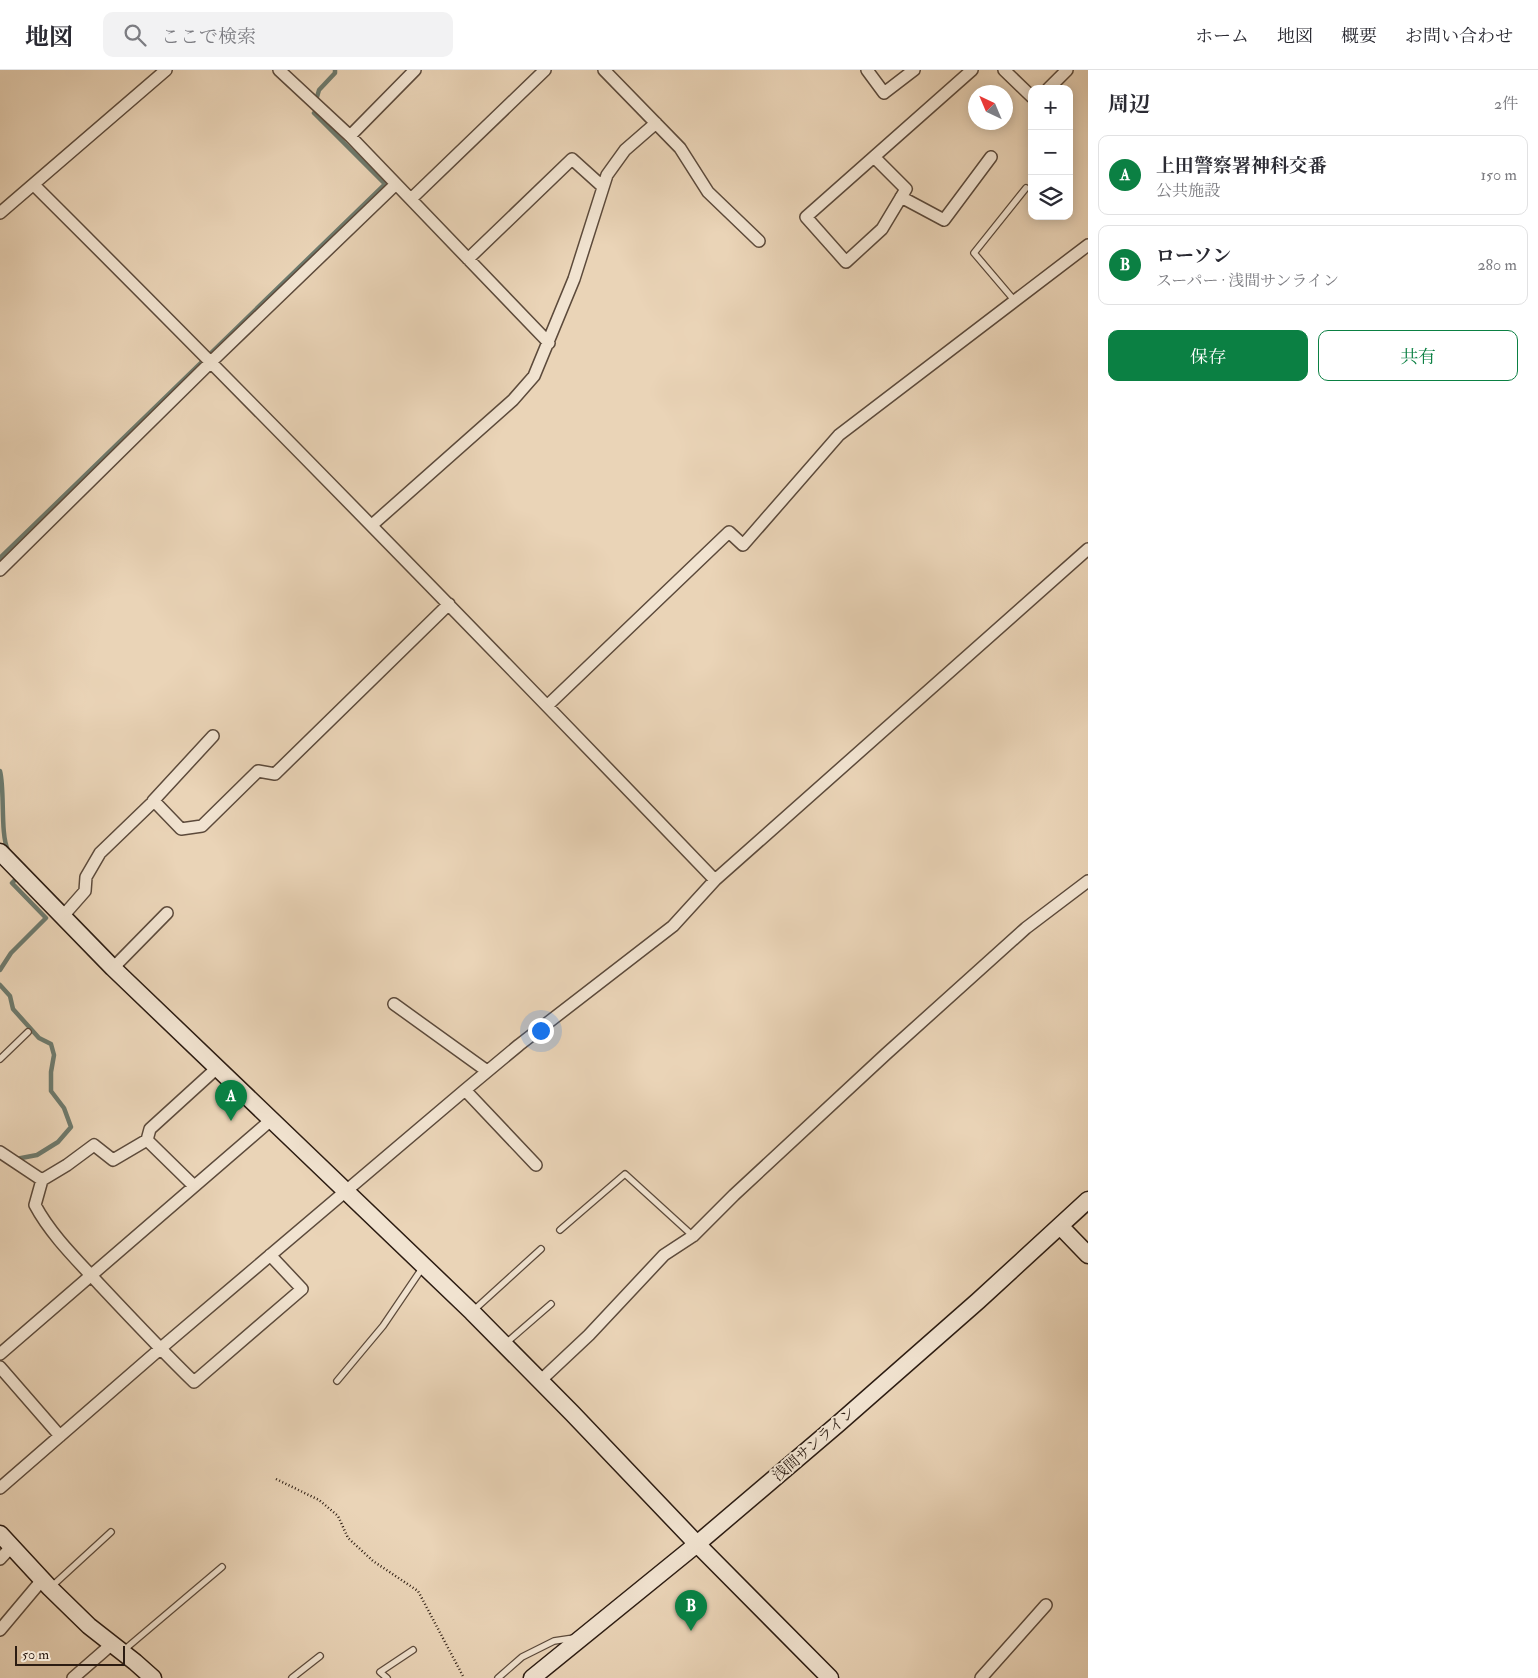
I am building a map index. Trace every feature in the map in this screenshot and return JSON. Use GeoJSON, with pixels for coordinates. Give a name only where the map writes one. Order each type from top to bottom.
{"type":"FeatureCollection","features":[{"type":"Feature","properties":{"kind":"street"},"geometry":{"type":"LineString","coordinates":[[0,213],[166,70]]}},
{"type":"Feature","properties":{"kind":"street"},"geometry":{"type":"LineString","coordinates":[[279,70],[350,136],[549,344]]}},
{"type":"Feature","properties":{"kind":"street"},"geometry":{"type":"LineString","coordinates":[[350,136],[416,70]]}},
{"type":"Feature","properties":{"kind":"street"},"geometry":{"type":"LineString","coordinates":[[411,199],[545,70]]}},
{"type":"Feature","properties":{"kind":"street"},"geometry":{"type":"LineString","coordinates":[[604,70],[680,148],[708,192],[758,241]]}},
{"type":"Feature","properties":{"kind":"street"},"geometry":{"type":"LineString","coordinates":[[867,70],[884,93],[914,70]]}},
{"type":"Feature","properties":{"kind":"street"},"geometry":{"type":"LineString","coordinates":[[874,157],[906,190],[882,228],[846,262],[806,217],[972,70]]}},
{"type":"Feature","properties":{"kind":"street"},"geometry":{"type":"LineString","coordinates":[[1004,70],[1028,93]]}},
{"type":"Feature","properties":{"kind":"street"},"geometry":{"type":"LineString","coordinates":[[1052,85],[1067,70]]}},
{"type":"Feature","properties":{"kind":"street"},"geometry":{"type":"LineString","coordinates":[[372,525],[513,400],[534,376],[549,344],[574,280],[607,175],[625,150],[656,123]]}},
{"type":"Feature","properties":{"kind":"street"},"geometry":{"type":"LineString","coordinates":[[901,197],[944,220],[991,157]]}},
{"type":"Feature","properties":{"kind":"street"},"geometry":{"type":"LineString","coordinates":[[468,259],[572,159],[603,187]]}},
{"type":"Feature","properties":{"kind":"street"},"geometry":{"type":"LineString","coordinates":[[34,184],[372,525],[715,880]]}},
{"type":"Feature","properties":{"kind":"street"},"geometry":{"type":"LineString","coordinates":[[0,570],[396,184]]}},
{"type":"Feature","properties":{"kind":"street"},"geometry":{"type":"LineString","coordinates":[[547,706],[729,532],[743,545],[839,435],[1088,245]]}},
{"type":"Feature","properties":{"kind":"street"},"geometry":{"type":"LineString","coordinates":[[0,1488],[345,1190],[464,1090],[624,962],[673,926],[715,880],[1088,548]]}},
{"type":"Feature","properties":{"kind":"street"},"geometry":{"type":"LineString","coordinates":[[153,802],[154,800],[181,829],[202,826],[258,772],[275,774],[449,604]]}},
{"type":"Feature","properties":{"kind":"street"},"geometry":{"type":"LineString","coordinates":[[63,916],[85,891],[86,876],[100,853],[153,802],[212,736]]}},
{"type":"Feature","properties":{"kind":"street"},"geometry":{"type":"LineString","coordinates":[[0,852],[114,968],[472,1312],[830,1678]]}},
{"type":"Feature","properties":{"kind":"street"},"geometry":{"type":"LineString","coordinates":[[540,1381],[589,1336],[664,1255],[693,1236],[734,1195],[857,1081],[1026,928],[1086,888]]}},
{"type":"Feature","properties":{"kind":"street"},"geometry":{"type":"LineString","coordinates":[[114,968],[167,913]]}},
{"type":"Feature","properties":{"kind":"street"},"geometry":{"type":"LineString","coordinates":[[394,1004],[487,1071]]}},
{"type":"Feature","properties":{"kind":"street"},"geometry":{"type":"LineString","coordinates":[[217,1068],[150,1129],[147,1140],[113,1160],[94,1145],[67,1165],[42,1180],[35,1205],[44,1223],[91,1276],[194,1382],[302,1288],[270,1255]]}},
{"type":"Feature","properties":{"kind":"street"},"geometry":{"type":"LineString","coordinates":[[464,1090],[536,1166]]}},
{"type":"Feature","properties":{"kind":"street"},"geometry":{"type":"LineString","coordinates":[[0,1354],[271,1120]]}},
{"type":"Feature","properties":{"kind":"street"},"geometry":{"type":"LineString","coordinates":[[147,1140],[194,1186]]}},
{"type":"Feature","properties":{"kind":"street"},"geometry":{"type":"LineString","coordinates":[[0,1152],[42,1180]]}},
{"type":"Feature","properties":{"kind":"street","name":"浅間サンライン"},"geometry":{"type":"LineString","coordinates":[[532,1678],[697,1544],[838,1424],[978,1301],[1088,1200]]}},
{"type":"Feature","properties":{"kind":"street"},"geometry":{"type":"LineString","coordinates":[[1060,1226],[1088,1255]]}},
{"type":"Feature","properties":{"kind":"street"},"geometry":{"type":"LineString","coordinates":[[0,1367],[60,1436]]}},
{"type":"Feature","properties":{"kind":"street"},"geometry":{"type":"LineString","coordinates":[[6,1540],[46,1584],[89,1626],[153,1678]]}},
{"type":"Feature","properties":{"kind":"street"},"geometry":{"type":"LineString","coordinates":[[0,1559],[6,1540]]}},
{"type":"Feature","properties":{"kind":"street"},"geometry":{"type":"LineString","coordinates":[[0,1630],[46,1584]]}},
{"type":"Feature","properties":{"kind":"street"},"geometry":{"type":"LineString","coordinates":[[981,1678],[1046,1604]]}},
{"type":"Feature","properties":{"kind":"street"},"geometry":{"type":"LineString","coordinates":[[73,1678],[117,1648]]}},
{"type":"Feature","properties":{"kind":"lane"},"geometry":{"type":"LineString","coordinates":[[1014,300],[974,253],[1026,188]]}},
{"type":"Feature","properties":{"kind":"lane"},"geometry":{"type":"LineString","coordinates":[[0,1059],[28,1032]]}},
{"type":"Feature","properties":{"kind":"lane"},"geometry":{"type":"LineString","coordinates":[[560,1230],[625,1174],[693,1236]]}},
{"type":"Feature","properties":{"kind":"lane"},"geometry":{"type":"LineString","coordinates":[[472,1312],[541,1249]]}},
{"type":"Feature","properties":{"kind":"lane"},"geometry":{"type":"LineString","coordinates":[[336,1380],[384,1326],[424,1267]]}},
{"type":"Feature","properties":{"kind":"lane"},"geometry":{"type":"LineString","coordinates":[[505,1345],[551,1304]]}},
{"type":"Feature","properties":{"kind":"lane"},"geometry":{"type":"LineString","coordinates":[[46,1584],[112,1532]]}},
{"type":"Feature","properties":{"kind":"lane"},"geometry":{"type":"LineString","coordinates":[[117,1648],[222,1567]]}},
{"type":"Feature","properties":{"kind":"lane"},"geometry":{"type":"LineString","coordinates":[[498,1678],[522,1657],[554,1641],[582,1636]]}},
{"type":"Feature","properties":{"kind":"lane"},"geometry":{"type":"LineString","coordinates":[[387,1678],[380,1672],[413,1650]]}},
{"type":"Feature","properties":{"kind":"lane"},"geometry":{"type":"LineString","coordinates":[[292,1678],[320,1656]]}},
{"type":"Feature","properties":{"kind":"path"},"geometry":{"type":"LineString","coordinates":[[276,1478],[319,1500],[338,1516],[348,1538],[366,1556],[418,1591],[464,1678]]}},
{"type":"Feature","properties":{"kind":"waterway"},"geometry":{"type":"LineString","coordinates":[[317,97],[319,90],[335,73],[335,70]]}},
{"type":"Feature","properties":{"kind":"waterway"},"geometry":{"type":"LineString","coordinates":[[0,558],[385,184],[314,113]]}},
{"type":"Feature","properties":{"kind":"waterway"},"geometry":{"type":"LineString","coordinates":[[0,771],[4,834],[8,850]]}},
{"type":"Feature","properties":{"kind":"waterway"},"geometry":{"type":"LineString","coordinates":[[0,970],[11,953],[46,918],[12,883],[18,877]]}},
{"type":"Feature","properties":{"kind":"waterway"},"geometry":{"type":"LineString","coordinates":[[0,985],[10,996],[13,1009],[39,1038],[51,1044],[54,1055],[51,1072],[51,1091],[64,1108],[71,1127],[58,1142],[37,1155],[16,1159]]}},
{"type":"Feature","properties":{"kind":"place","name":"上田警察署神科交番"},"geometry":{"type":"Point","coordinates":[231,1121]}},
{"type":"Feature","properties":{"kind":"place","name":"ローソン"},"geometry":{"type":"Point","coordinates":[691,1631]}}]}
